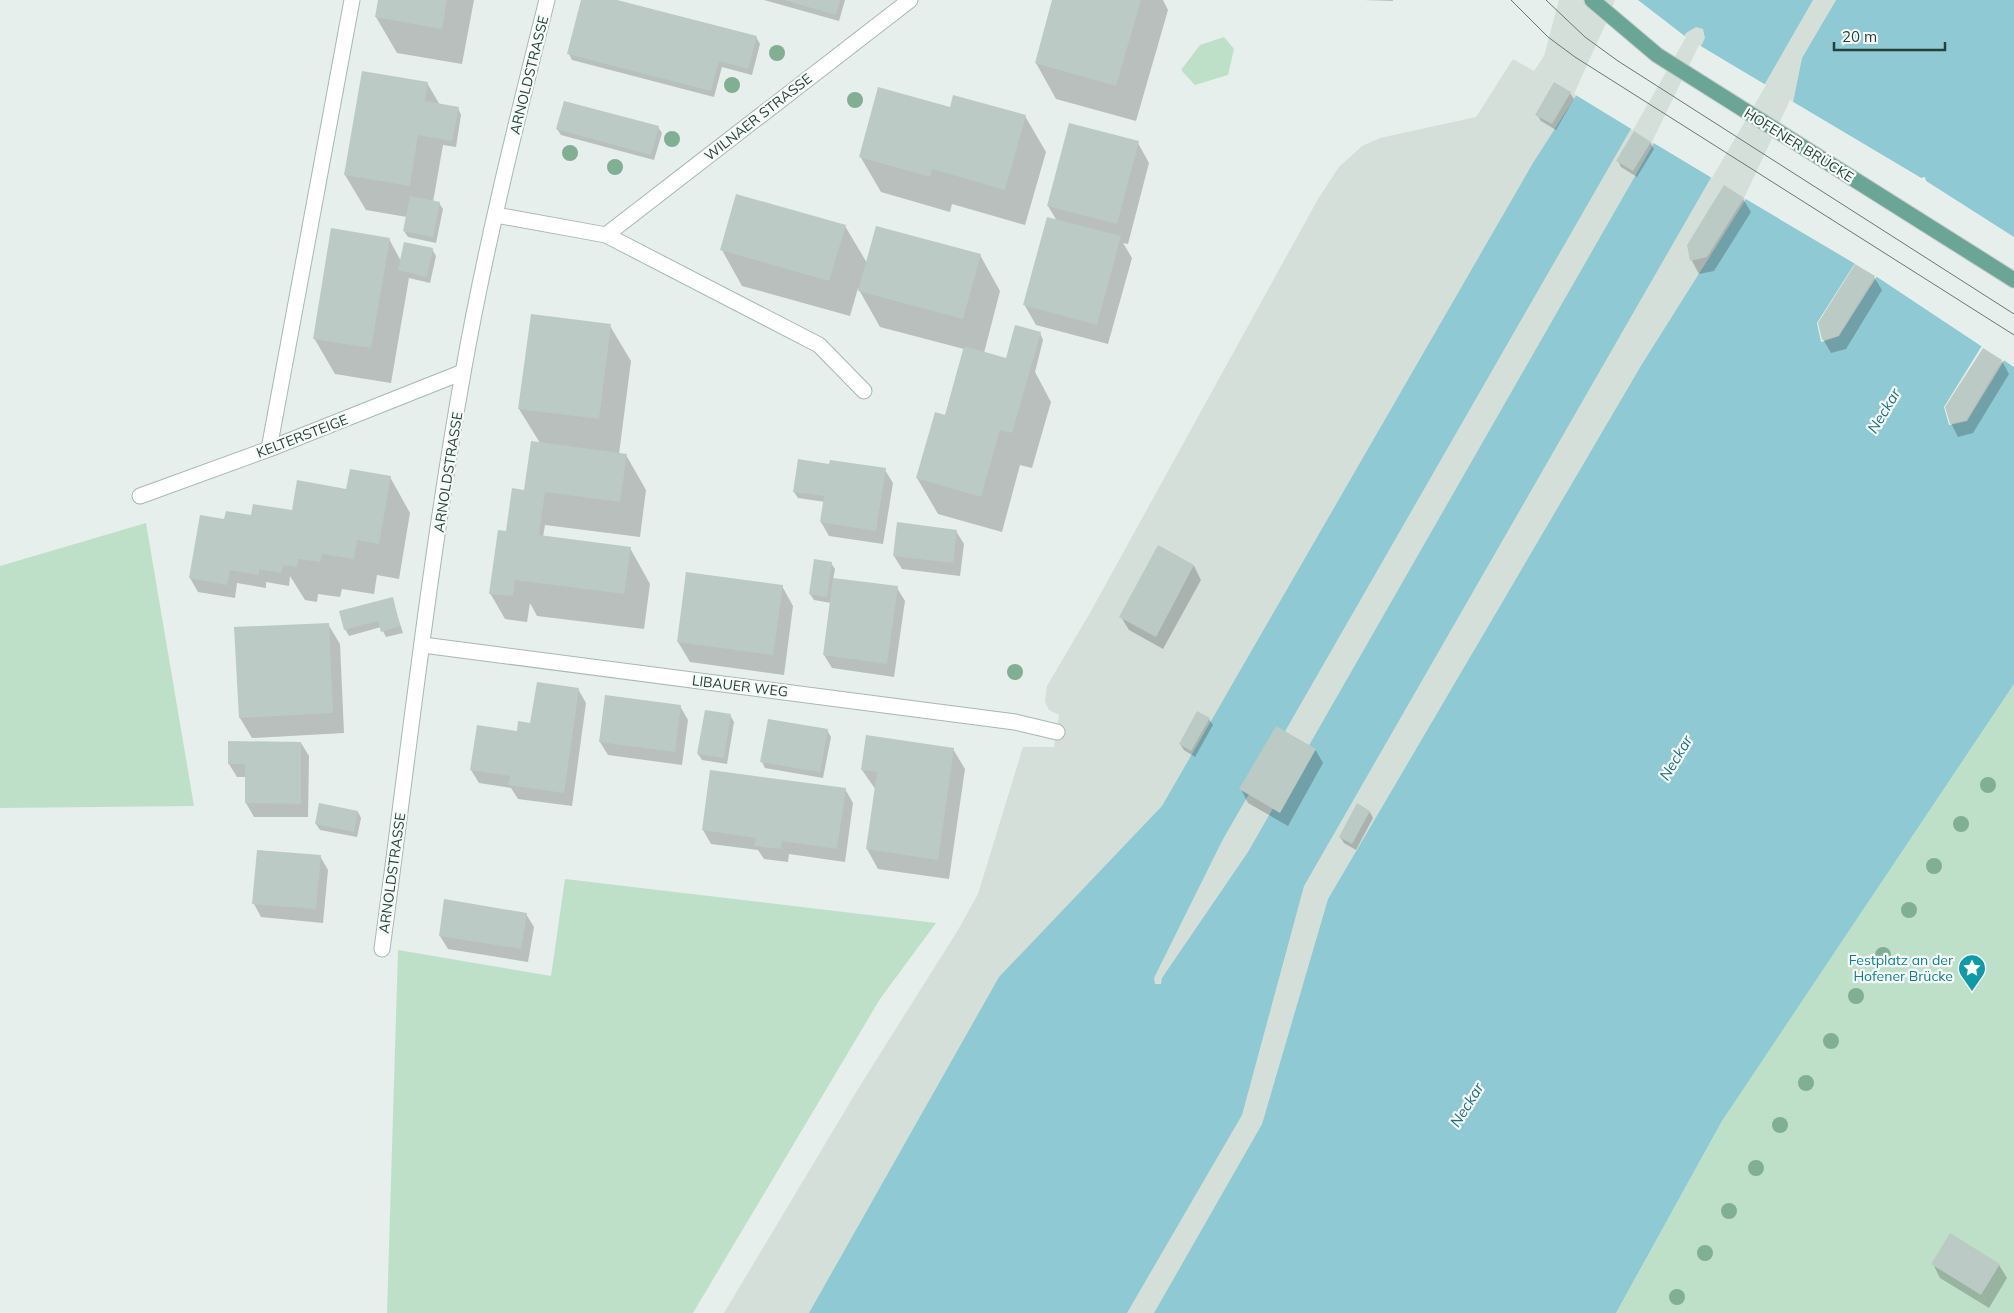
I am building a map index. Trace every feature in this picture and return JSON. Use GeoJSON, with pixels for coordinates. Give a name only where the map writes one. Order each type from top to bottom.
{"type":"FeatureCollection","features":[{"type":"Feature","properties":{"kind":"main road","name":"HOFENER BRÜCKE"},"geometry":{"type":"LineString","coordinates":[[1592,0],[1657,55],[2014,280]]}},
{"type":"Feature","properties":{"kind":"street"},"geometry":{"type":"LineString","coordinates":[[269,449],[352,0]]}},
{"type":"Feature","properties":{"kind":"street","name":"ARNOLDSTRASSE"},"geometry":{"type":"LineString","coordinates":[[382,949],[423,645],[463,372],[496,215],[547,0]]}},
{"type":"Feature","properties":{"kind":"street","name":"WILNAER STRASSE"},"geometry":{"type":"LineString","coordinates":[[606,235],[910,0]]}},
{"type":"Feature","properties":{"kind":"street"},"geometry":{"type":"LineString","coordinates":[[496,215],[606,235],[819,345],[864,391]]}},
{"type":"Feature","properties":{"kind":"street","name":"KELTERSTEIGE"},"geometry":{"type":"LineString","coordinates":[[140,496],[269,449],[463,372]]}},
{"type":"Feature","properties":{"kind":"street","name":"LIBAUER WEG"},"geometry":{"type":"LineString","coordinates":[[423,645],[1006,720],[1057,732]]}},
{"type":"Feature","properties":{"kind":"shaded area"},"geometry":{"type":"Polygon","coordinates":[[[1559,0],[1836,0],[1802,58],[1792,107],[1746,199],[1642,364],[1328,899],[1262,1124],[1154,1313],[724,1313],[858,1089],[958,930],[978,894],[1023,747],[1054,747],[1059,715],[1049,710],[1045,702],[1047,686],[1091,611],[1318,199],[1339,167],[1362,146],[1380,138],[1476,117],[1513,59],[1534,71],[1544,56],[1559,0]]]}},
{"type":"Feature","properties":{"kind":"green space"},"geometry":{"type":"Polygon","coordinates":[[[1224,37],[1234,49],[1228,75],[1195,85],[1181,70],[1200,45],[1224,37]]]}},
{"type":"Feature","properties":{"kind":"green space"},"geometry":{"type":"Polygon","coordinates":[[[146,523],[194,806],[0,808],[0,566],[146,523]]]}},
{"type":"Feature","properties":{"kind":"green space"},"geometry":{"type":"Polygon","coordinates":[[[2014,684],[2014,1313],[1616,1313],[1722,1121],[2014,684]]]}},
{"type":"Feature","properties":{"kind":"green space"},"geometry":{"type":"Polygon","coordinates":[[[565,879],[936,923],[880,999],[693,1313],[387,1313],[398,950],[551,976],[565,879]]]}},
{"type":"Feature","properties":{"kind":"water"},"geometry":{"type":"Polygon","coordinates":[[[1617,0],[1813,0],[1304,886],[1242,1115],[1127,1313],[809,1313],[999,977],[1162,806],[1533,163],[1581,88],[1617,0]],[[1696,27],[1686,33],[1222,841],[1154,978],[1155,984],[1161,984],[1162,978],[1248,852],[1654,143],[1705,38],[1703,29],[1696,27]]]}},
{"type":"Feature","properties":{"kind":"water","name":"Neckar"},"geometry":{"type":"Polygon","coordinates":[[[1836,0],[2014,0],[2014,294],[1944,407],[1949,425],[1967,421],[2014,344],[2014,684],[1722,1121],[1616,1313],[1154,1313],[1262,1124],[1328,899],[1642,364],[1746,199],[1792,107],[1802,58],[1836,0]],[[1925,177],[1907,181],[1817,323],[1821,342],[1839,336],[1929,194],[1925,177]]]}},
{"type":"Feature","properties":{"kind":"pier"},"geometry":{"type":"Polygon","coordinates":[[[1615,0],[1638,0],[1686,37],[1633,130],[1574,94],[1615,0]]]}},
{"type":"Feature","properties":{"kind":"pier"},"geometry":{"type":"Polygon","coordinates":[[[1699,45],[1766,85],[1712,178],[1652,142],[1699,45]]]}},
{"type":"Feature","properties":{"kind":"pier"},"geometry":{"type":"Polygon","coordinates":[[[1790,100],[1923,179],[2014,237],[2014,299],[1984,348],[1874,275],[1926,194],[1923,180],[1909,183],[1857,265],[1744,198],[1790,100]]]}},
{"type":"Feature","properties":{"kind":"pier"},"geometry":{"type":"Polygon","coordinates":[[[2014,342],[2014,367],[2002,359],[2014,342]]]}},
{"type":"Feature","properties":{"kind":"building"},"geometry":{"type":"Polygon","coordinates":[[[378,0],[447,0],[442,29],[375,17],[378,0]]]}},
{"type":"Feature","properties":{"kind":"building"},"geometry":{"type":"Polygon","coordinates":[[[581,0],[617,0],[757,36],[748,69],[719,61],[711,91],[567,54],[581,0]]]}},
{"type":"Feature","properties":{"kind":"building"},"geometry":{"type":"Polygon","coordinates":[[[784,0],[840,0],[836,15],[784,0]]]}},
{"type":"Feature","properties":{"kind":"building"},"geometry":{"type":"Polygon","coordinates":[[[1052,0],[1141,0],[1116,86],[1035,63],[1052,0]]]}},
{"type":"Feature","properties":{"kind":"building"},"geometry":{"type":"Polygon","coordinates":[[[362,71],[428,82],[425,101],[459,107],[452,141],[418,135],[410,186],[344,175],[362,71]]]}},
{"type":"Feature","properties":{"kind":"building"},"geometry":{"type":"Polygon","coordinates":[[[1554,82],[1571,92],[1552,124],[1535,115],[1554,82]]]}},
{"type":"Feature","properties":{"kind":"building"},"geometry":{"type":"Polygon","coordinates":[[[878,87],[950,107],[953,95],[1026,115],[1005,190],[932,169],[930,177],[859,157],[878,87]]]}},
{"type":"Feature","properties":{"kind":"building"},"geometry":{"type":"Polygon","coordinates":[[[564,101],[659,126],[651,155],[556,129],[564,101]]]}},
{"type":"Feature","properties":{"kind":"building"},"geometry":{"type":"Polygon","coordinates":[[[1069,123],[1139,141],[1117,224],[1047,206],[1069,123]]]}},
{"type":"Feature","properties":{"kind":"building"},"geometry":{"type":"Polygon","coordinates":[[[1634,131],[1651,142],[1633,171],[1616,161],[1634,131]]]}},
{"type":"Feature","properties":{"kind":"building"},"geometry":{"type":"Polygon","coordinates":[[[1724,185],[1744,198],[1707,257],[1690,261],[1687,245],[1724,185]]]}},
{"type":"Feature","properties":{"kind":"building"},"geometry":{"type":"Polygon","coordinates":[[[736,194],[846,225],[829,281],[720,250],[736,194]]]}},
{"type":"Feature","properties":{"kind":"building"},"geometry":{"type":"Polygon","coordinates":[[[410,196],[440,202],[433,237],[403,231],[410,196]]]}},
{"type":"Feature","properties":{"kind":"building"},"geometry":{"type":"Polygon","coordinates":[[[1047,217],[1121,236],[1097,325],[1023,305],[1047,217]]]}},
{"type":"Feature","properties":{"kind":"building"},"geometry":{"type":"Polygon","coordinates":[[[876,226],[981,254],[963,319],[858,291],[876,226]]]}},
{"type":"Feature","properties":{"kind":"building"},"geometry":{"type":"Polygon","coordinates":[[[331,228],[390,238],[371,348],[313,339],[331,228]]]}},
{"type":"Feature","properties":{"kind":"building"},"geometry":{"type":"Polygon","coordinates":[[[404,242],[433,248],[427,277],[398,270],[404,242]]]}},
{"type":"Feature","properties":{"kind":"building"},"geometry":{"type":"Polygon","coordinates":[[[1855,264],[1875,276],[1838,336],[1822,340],[1818,323],[1855,264]]]}},
{"type":"Feature","properties":{"kind":"building"},"geometry":{"type":"Polygon","coordinates":[[[531,314],[611,324],[599,419],[518,409],[531,314]]]}},
{"type":"Feature","properties":{"kind":"building"},"geometry":{"type":"Polygon","coordinates":[[[1015,325],[1041,332],[1012,433],[1000,430],[981,497],[916,478],[935,412],[945,415],[964,346],[1006,358],[1015,325]]]}},
{"type":"Feature","properties":{"kind":"building"},"geometry":{"type":"Polygon","coordinates":[[[1983,348],[2002,360],[1966,420],[1950,424],[1945,407],[1983,348]]]}},
{"type":"Feature","properties":{"kind":"building"},"geometry":{"type":"Polygon","coordinates":[[[531,441],[627,454],[620,502],[545,492],[539,535],[631,547],[624,594],[515,580],[513,596],[489,594],[498,530],[506,531],[512,488],[524,490],[531,441]]]}},
{"type":"Feature","properties":{"kind":"building"},"geometry":{"type":"Polygon","coordinates":[[[798,459],[829,464],[830,460],[886,468],[876,531],[820,522],[824,496],[793,492],[798,459]]]}},
{"type":"Feature","properties":{"kind":"building"},"geometry":{"type":"Polygon","coordinates":[[[350,469],[391,476],[379,544],[357,540],[354,559],[322,554],[320,562],[298,559],[297,567],[283,565],[281,573],[259,569],[259,575],[230,570],[227,585],[189,578],[200,515],[224,519],[226,511],[251,515],[253,504],[292,510],[297,480],[346,489],[350,469]]]}},
{"type":"Feature","properties":{"kind":"building"},"geometry":{"type":"Polygon","coordinates":[[[897,522],[957,530],[953,563],[893,556],[897,522]]]}},
{"type":"Feature","properties":{"kind":"building"},"geometry":{"type":"Polygon","coordinates":[[[1158,545],[1194,565],[1156,637],[1119,617],[1158,545]]]}},
{"type":"Feature","properties":{"kind":"building"},"geometry":{"type":"Polygon","coordinates":[[[814,559],[832,562],[827,597],[809,594],[814,559]]]}},
{"type":"Feature","properties":{"kind":"building"},"geometry":{"type":"Polygon","coordinates":[[[686,572],[783,585],[773,655],[677,642],[686,572]]]}},
{"type":"Feature","properties":{"kind":"building"},"geometry":{"type":"Polygon","coordinates":[[[833,578],[898,586],[887,664],[823,655],[833,578]]]}},
{"type":"Feature","properties":{"kind":"building"},"geometry":{"type":"Polygon","coordinates":[[[393,597],[400,626],[381,632],[378,621],[344,630],[339,611],[393,597]]]}},
{"type":"Feature","properties":{"kind":"building"},"geometry":{"type":"Polygon","coordinates":[[[329,623],[333,713],[239,718],[234,627],[329,623]]]}},
{"type":"Feature","properties":{"kind":"building"},"geometry":{"type":"Polygon","coordinates":[[[537,682],[579,688],[564,793],[508,785],[510,776],[470,770],[477,725],[517,731],[518,721],[530,723],[537,682]]]}},
{"type":"Feature","properties":{"kind":"building"},"geometry":{"type":"Polygon","coordinates":[[[605,695],[681,705],[675,752],[599,742],[605,695]]]}},
{"type":"Feature","properties":{"kind":"building"},"geometry":{"type":"Polygon","coordinates":[[[705,710],[731,714],[724,758],[697,754],[705,710]]]}},
{"type":"Feature","properties":{"kind":"building"},"geometry":{"type":"Polygon","coordinates":[[[1197,711],[1210,718],[1191,751],[1179,744],[1197,711]]]}},
{"type":"Feature","properties":{"kind":"building"},"geometry":{"type":"Polygon","coordinates":[[[768,719],[828,729],[820,772],[760,762],[768,719]]]}},
{"type":"Feature","properties":{"kind":"building"},"geometry":{"type":"Polygon","coordinates":[[[1276,726],[1316,749],[1280,813],[1239,789],[1276,726]]]}},
{"type":"Feature","properties":{"kind":"building"},"geometry":{"type":"Polygon","coordinates":[[[866,735],[954,748],[938,860],[866,849],[877,772],[861,770],[866,735]]]}},
{"type":"Feature","properties":{"kind":"building"},"geometry":{"type":"Polygon","coordinates":[[[228,741],[301,742],[301,804],[245,803],[245,764],[228,764],[228,741]]]}},
{"type":"Feature","properties":{"kind":"building"},"geometry":{"type":"Polygon","coordinates":[[[710,770],[846,788],[837,849],[782,841],[781,849],[754,846],[756,838],[702,830],[710,770]]]}},
{"type":"Feature","properties":{"kind":"building"},"geometry":{"type":"Polygon","coordinates":[[[319,803],[358,811],[354,832],[315,824],[319,803]]]}},
{"type":"Feature","properties":{"kind":"building"},"geometry":{"type":"Polygon","coordinates":[[[1357,803],[1370,811],[1352,844],[1339,837],[1357,803]]]}},
{"type":"Feature","properties":{"kind":"building"},"geometry":{"type":"Polygon","coordinates":[[[257,850],[321,855],[316,909],[252,904],[257,850]]]}},
{"type":"Feature","properties":{"kind":"building"},"geometry":{"type":"Polygon","coordinates":[[[444,899],[527,913],[521,949],[439,936],[444,899]]]}},
{"type":"Feature","properties":{"kind":"building"},"geometry":{"type":"Polygon","coordinates":[[[1950,1233],[2000,1264],[1981,1295],[1931,1264],[1950,1233]]]}},
{"type":"Feature","properties":{"kind":"tram line"},"geometry":{"type":"LineString","coordinates":[[1511,0],[1548,37],[1575,57],[2014,335]]}},
{"type":"Feature","properties":{"kind":"tram line"},"geometry":{"type":"LineString","coordinates":[[1546,0],[1585,37],[1618,61],[2014,314]]}},
{"type":"Feature","properties":{"kind":"place","name":"Festplatz an der Hofener Brücke"},"geometry":{"type":"Point","coordinates":[1972,992]}}]}
